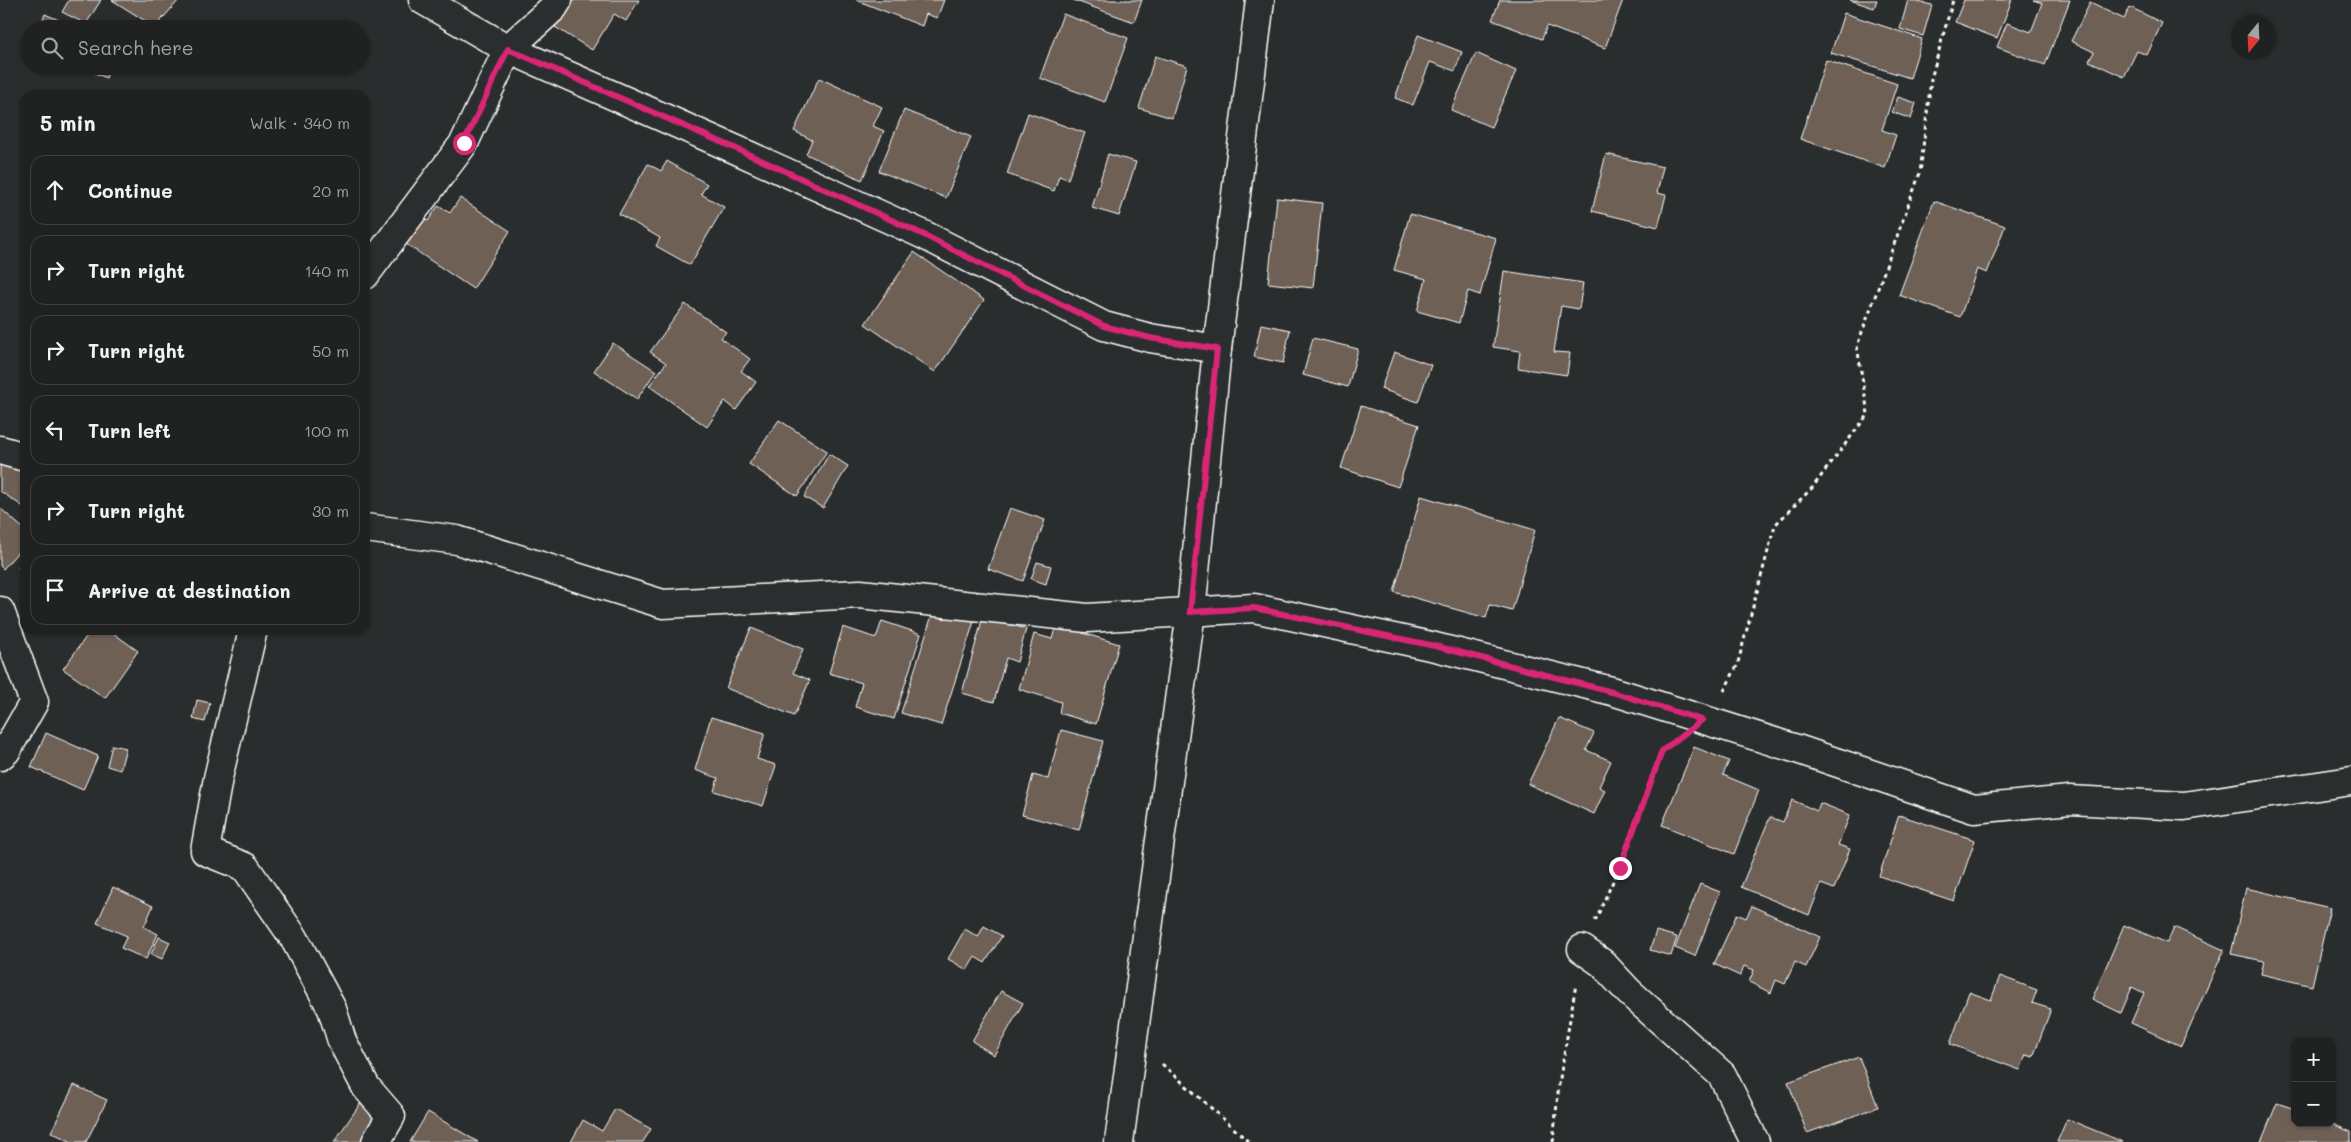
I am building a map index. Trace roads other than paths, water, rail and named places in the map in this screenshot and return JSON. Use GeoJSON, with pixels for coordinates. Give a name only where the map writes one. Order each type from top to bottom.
{"type":"FeatureCollection","features":[{"type":"Feature","properties":{"kind":"street"},"geometry":{"type":"LineString","coordinates":[[423,0],[508,49],[739,150],[922,234],[1104,326],[1150,338],[1217,349]]}},
{"type":"Feature","properties":{"kind":"street"},"geometry":{"type":"LineString","coordinates":[[370,269],[464,143],[508,49],[553,8],[558,0]]}},
{"type":"Feature","properties":{"kind":"street"},"geometry":{"type":"LineString","coordinates":[[1119,1142],[1190,612],[1217,349],[1260,0]]}},
{"type":"Feature","properties":{"kind":"street"},"geometry":{"type":"LineString","coordinates":[[0,450],[20,456]]}},
{"type":"Feature","properties":{"kind":"street"},"geometry":{"type":"LineString","coordinates":[[370,529],[458,540],[663,604],[860,594],[1087,618],[1254,608],[1435,646],[1612,692],[1797,749],[1974,809],[2070,800],[2184,806],[2351,781]]}},
{"type":"Feature","properties":{"kind":"street"},"geometry":{"type":"LineString","coordinates":[[0,611],[34,702],[6,751],[0,756]]}},
{"type":"Feature","properties":{"kind":"street"},"geometry":{"type":"LineString","coordinates":[[252,635],[218,778],[205,851],[245,867],[294,938],[332,1009],[342,1041],[366,1087],[391,1116],[376,1142]]}},
{"type":"Feature","properties":{"kind":"street"},"geometry":{"type":"LineString","coordinates":[[1582,949],[1602,963],[1629,992],[1722,1075],[1754,1142]]}}]}
